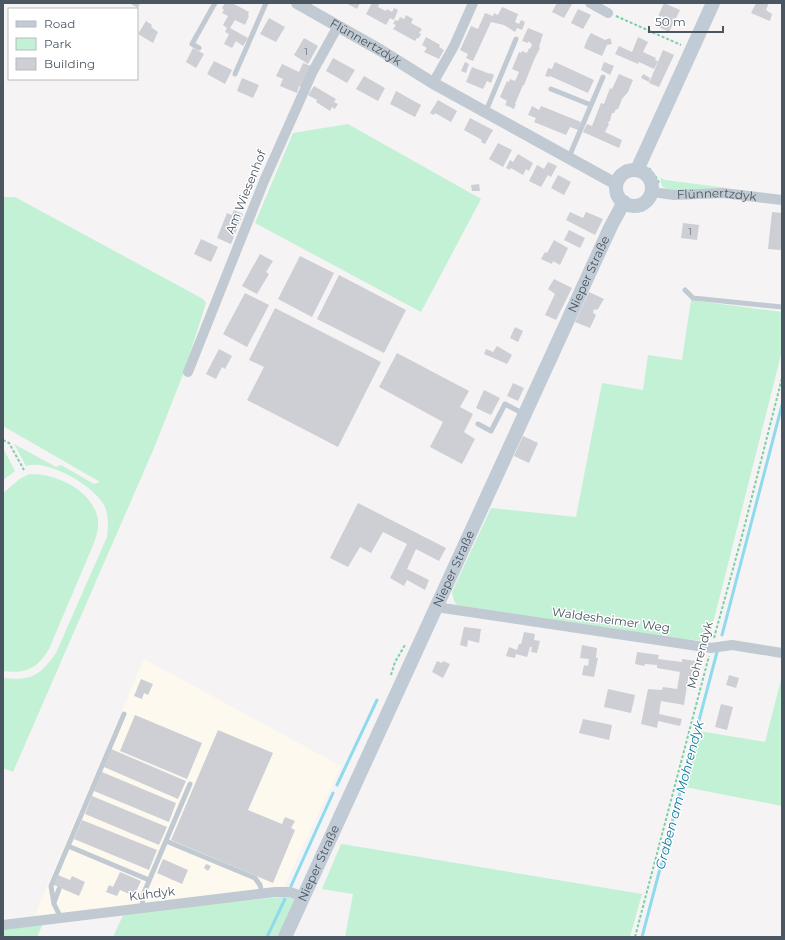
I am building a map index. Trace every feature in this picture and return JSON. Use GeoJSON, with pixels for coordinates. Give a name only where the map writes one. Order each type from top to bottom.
{"type":"FeatureCollection","features":[{"type":"Feature","properties":{"kind":"main road"},"geometry":{"type":"LineString","coordinates":[[638,167],[651,180],[655,193],[647,201],[638,205],[622,205],[614,183],[622,174],[638,167],[713,3]]}},
{"type":"Feature","properties":{"kind":"main road","name":"Nieper Straße"},"geometry":{"type":"LineString","coordinates":[[285,937],[622,205]]}},
{"type":"Feature","properties":{"kind":"street","name":"Flünnertzdyk"},"geometry":{"type":"LineString","coordinates":[[297,3],[391,56],[433,83],[614,183]]}},
{"type":"Feature","properties":{"kind":"street"},"geometry":{"type":"LineString","coordinates":[[433,83],[454,46],[473,3]]}},
{"type":"Feature","properties":{"kind":"street"},"geometry":{"type":"LineString","coordinates":[[590,3],[608,13]]}},
{"type":"Feature","properties":{"kind":"street","name":"Am Wiesenhof"},"geometry":{"type":"LineString","coordinates":[[188,372],[267,174],[313,71],[338,26]]}},
{"type":"Feature","properties":{"kind":"street","name":"Flünnertzdyk"},"geometry":{"type":"LineString","coordinates":[[655,193],[674,195],[723,193],[782,200]]}},
{"type":"Feature","properties":{"kind":"street","name":"Waldesheimer Weg"},"geometry":{"type":"LineString","coordinates":[[436,607],[711,648],[732,645],[782,653]]}},
{"type":"Feature","properties":{"kind":"street","name":"Kuhdyk"},"geometry":{"type":"LineString","coordinates":[[3,926],[262,893],[290,892],[304,897]]}},
{"type":"Feature","properties":{"kind":"lane"},"geometry":{"type":"LineString","coordinates":[[199,48],[192,44],[215,3]]}},
{"type":"Feature","properties":{"kind":"lane"},"geometry":{"type":"LineString","coordinates":[[235,74],[266,3]]}},
{"type":"Feature","properties":{"kind":"lane"},"geometry":{"type":"LineString","coordinates":[[485,112],[516,39]]}},
{"type":"Feature","properties":{"kind":"lane"},"geometry":{"type":"LineString","coordinates":[[569,158],[604,77]]}},
{"type":"Feature","properties":{"kind":"lane"},"geometry":{"type":"LineString","coordinates":[[551,89],[591,105]]}},
{"type":"Feature","properties":{"kind":"lane"},"geometry":{"type":"LineString","coordinates":[[685,290],[693,298],[782,307]]}},
{"type":"Feature","properties":{"kind":"lane"},"geometry":{"type":"LineString","coordinates":[[478,424],[491,431],[505,404],[525,414]]}},
{"type":"Feature","properties":{"kind":"lane"},"geometry":{"type":"LineString","coordinates":[[61,918],[54,904],[52,886],[124,714]]}},
{"type":"Feature","properties":{"kind":"lane"},"geometry":{"type":"LineString","coordinates":[[142,908],[143,895],[190,784]]}},
{"type":"Feature","properties":{"kind":"lane"},"geometry":{"type":"LineString","coordinates":[[166,841],[255,878],[260,885],[262,893]]}},
{"type":"Feature","properties":{"kind":"lane"},"geometry":{"type":"LineString","coordinates":[[68,846],[149,880]]}},
{"type":"Feature","properties":{"kind":"lane"},"geometry":{"type":"LineString","coordinates":[[54,904],[59,889]]}},
{"type":"Feature","properties":{"kind":"path"},"geometry":{"type":"LineString","coordinates":[[608,13],[692,49]]}},
{"type":"Feature","properties":{"kind":"path"},"geometry":{"type":"LineString","coordinates":[[614,183],[614,174],[625,165],[631,163],[638,167],[648,168],[656,177],[659,184],[655,193],[653,204],[642,211],[631,212],[622,205]]}},
{"type":"Feature","properties":{"kind":"path","name":"Mohrendyk"},"geometry":{"type":"LineString","coordinates":[[635,937],[742,536],[782,378]]}},
{"type":"Feature","properties":{"kind":"path"},"geometry":{"type":"LineString","coordinates":[[3,440],[9,443],[24,470]]}},
{"type":"Feature","properties":{"kind":"shaded area"},"geometry":{"type":"Polygon","coordinates":[[[144,659],[341,766],[282,891],[34,921],[39,905],[144,659]]]}},
{"type":"Feature","properties":{"kind":"green space"},"geometry":{"type":"Polygon","coordinates":[[[348,124],[481,199],[421,312],[255,223],[293,133],[348,124]]]}},
{"type":"Feature","properties":{"kind":"green space"},"geometry":{"type":"Polygon","coordinates":[[[660,178],[665,180],[727,188],[669,191],[662,186],[660,178]]]}},
{"type":"Feature","properties":{"kind":"green space"},"geometry":{"type":"Polygon","coordinates":[[[3,197],[15,197],[203,299],[206,303],[184,372],[154,448],[13,772],[3,768],[3,678],[21,679],[34,675],[45,667],[56,653],[107,537],[108,522],[105,507],[92,491],[70,476],[58,470],[46,466],[26,466],[14,444],[56,467],[61,465],[94,484],[100,482],[3,426],[3,197]]]}},
{"type":"Feature","properties":{"kind":"green space"},"geometry":{"type":"Polygon","coordinates":[[[691,300],[782,312],[782,351],[709,639],[706,641],[661,637],[457,605],[454,601],[452,592],[491,508],[576,517],[602,383],[643,390],[648,355],[682,360],[691,300]]]}},
{"type":"Feature","properties":{"kind":"green space"},"geometry":{"type":"Polygon","coordinates":[[[3,448],[15,471],[3,480],[3,448]]]}},
{"type":"Feature","properties":{"kind":"green space"},"geometry":{"type":"Polygon","coordinates":[[[30,474],[51,477],[72,486],[81,492],[95,509],[98,520],[98,528],[92,547],[45,656],[30,669],[11,672],[3,671],[3,493],[21,478],[30,474]]]}},
{"type":"Feature","properties":{"kind":"green space"},"geometry":{"type":"Polygon","coordinates":[[[782,676],[782,806],[685,787],[699,731],[765,742],[782,676]]]}},
{"type":"Feature","properties":{"kind":"green space"},"geometry":{"type":"Polygon","coordinates":[[[341,844],[642,894],[630,937],[345,937],[353,894],[322,889],[341,844]]]}},
{"type":"Feature","properties":{"kind":"green space"},"geometry":{"type":"Polygon","coordinates":[[[284,894],[295,899],[296,905],[281,937],[113,937],[125,911],[283,897],[284,894]]]}},
{"type":"Feature","properties":{"kind":"green space"},"geometry":{"type":"Polygon","coordinates":[[[44,921],[37,937],[3,937],[3,926],[44,921]]]}},
{"type":"Feature","properties":{"kind":"building"},"geometry":{"type":"Polygon","coordinates":[[[129,3],[140,3],[138,8],[129,3]]]}},
{"type":"Feature","properties":{"kind":"building"},"geometry":{"type":"Polygon","coordinates":[[[225,3],[232,3],[249,12],[245,25],[235,20],[230,28],[248,38],[243,46],[236,41],[232,48],[224,44],[229,34],[225,32],[227,28],[223,25],[228,16],[222,13],[224,10],[222,8],[225,3]]]}},
{"type":"Feature","properties":{"kind":"building"},"geometry":{"type":"Polygon","coordinates":[[[346,3],[360,3],[357,9],[346,3]]]}},
{"type":"Feature","properties":{"kind":"building"},"geometry":{"type":"Polygon","coordinates":[[[372,3],[379,4],[378,7],[386,11],[387,9],[392,12],[394,8],[398,10],[394,20],[390,18],[386,25],[366,14],[372,3]]]}},
{"type":"Feature","properties":{"kind":"building"},"geometry":{"type":"Polygon","coordinates":[[[557,3],[572,4],[564,18],[552,12],[557,3]]]}},
{"type":"Feature","properties":{"kind":"building"},"geometry":{"type":"Polygon","coordinates":[[[664,3],[680,10],[669,32],[654,25],[664,3]]]}},
{"type":"Feature","properties":{"kind":"building"},"geometry":{"type":"Polygon","coordinates":[[[756,3],[769,3],[766,10],[772,14],[770,21],[751,13],[756,3]]]}},
{"type":"Feature","properties":{"kind":"building"},"geometry":{"type":"Polygon","coordinates":[[[502,7],[518,14],[515,22],[519,24],[521,20],[525,22],[522,30],[517,28],[515,32],[504,25],[491,22],[473,61],[466,58],[468,54],[460,50],[471,26],[478,29],[485,13],[493,16],[494,13],[498,15],[502,7]]]}},
{"type":"Feature","properties":{"kind":"building"},"geometry":{"type":"Polygon","coordinates":[[[578,9],[591,15],[583,29],[571,23],[578,9]]]}},
{"type":"Feature","properties":{"kind":"building"},"geometry":{"type":"Polygon","coordinates":[[[406,15],[413,19],[411,23],[422,29],[419,33],[421,34],[419,38],[415,41],[393,29],[396,25],[393,24],[395,20],[398,21],[400,17],[404,19],[406,15]]]}},
{"type":"Feature","properties":{"kind":"building"},"geometry":{"type":"Polygon","coordinates":[[[269,18],[285,27],[276,42],[260,34],[269,18]]]}},
{"type":"Feature","properties":{"kind":"building"},"geometry":{"type":"Polygon","coordinates":[[[146,21],[158,32],[153,43],[138,34],[146,21]]]}},
{"type":"Feature","properties":{"kind":"building"},"geometry":{"type":"Polygon","coordinates":[[[528,28],[543,34],[540,48],[514,109],[505,105],[507,101],[500,97],[507,81],[509,82],[510,79],[515,81],[519,72],[512,69],[519,52],[521,53],[522,51],[527,53],[532,45],[529,41],[528,43],[522,41],[528,28]]]}},
{"type":"Feature","properties":{"kind":"building"},"geometry":{"type":"Polygon","coordinates":[[[591,33],[605,40],[610,38],[612,44],[607,45],[602,56],[584,48],[591,33]]]}},
{"type":"Feature","properties":{"kind":"building"},"geometry":{"type":"Polygon","coordinates":[[[426,37],[440,45],[439,47],[444,50],[439,59],[424,52],[427,48],[422,45],[426,37]]]}},
{"type":"Feature","properties":{"kind":"building"},"geometry":{"type":"Polygon","coordinates":[[[638,37],[648,42],[643,52],[656,58],[655,60],[658,61],[654,69],[615,54],[619,46],[632,52],[638,37]]]}},
{"type":"Feature","properties":{"kind":"building"},"geometry":{"type":"Polygon","coordinates":[[[304,38],[318,46],[308,64],[294,55],[304,38]]]}},
{"type":"Feature","properties":{"kind":"building"},"geometry":{"type":"Polygon","coordinates":[[[193,48],[204,54],[196,68],[186,62],[193,48]]]}},
{"type":"Feature","properties":{"kind":"building"},"geometry":{"type":"Polygon","coordinates":[[[663,50],[674,55],[659,87],[649,83],[663,50]]]}},
{"type":"Feature","properties":{"kind":"building"},"geometry":{"type":"Polygon","coordinates":[[[333,58],[355,70],[347,83],[326,71],[333,58]]]}},
{"type":"Feature","properties":{"kind":"building"},"geometry":{"type":"Polygon","coordinates":[[[214,61],[232,70],[225,84],[207,74],[214,61]]]}},
{"type":"Feature","properties":{"kind":"building"},"geometry":{"type":"Polygon","coordinates":[[[465,62],[469,64],[466,73],[461,71],[465,62]]]}},
{"type":"Feature","properties":{"kind":"building"},"geometry":{"type":"Polygon","coordinates":[[[555,62],[594,80],[588,93],[550,76],[545,76],[548,68],[552,69],[555,62]]]}},
{"type":"Feature","properties":{"kind":"building"},"geometry":{"type":"Polygon","coordinates":[[[604,62],[614,66],[610,75],[601,70],[604,62]]]}},
{"type":"Feature","properties":{"kind":"building"},"geometry":{"type":"Polygon","coordinates":[[[303,63],[311,66],[301,87],[299,86],[297,93],[280,86],[283,79],[276,76],[282,64],[299,72],[303,63]]]}},
{"type":"Feature","properties":{"kind":"building"},"geometry":{"type":"Polygon","coordinates":[[[472,67],[494,75],[491,83],[487,81],[483,89],[466,82],[472,67]]]}},
{"type":"Feature","properties":{"kind":"building"},"geometry":{"type":"Polygon","coordinates":[[[619,74],[633,80],[619,107],[614,113],[612,113],[605,132],[622,140],[619,148],[583,132],[587,124],[592,126],[601,103],[604,104],[610,88],[612,89],[619,74]]]}},
{"type":"Feature","properties":{"kind":"building"},"geometry":{"type":"Polygon","coordinates":[[[643,74],[650,78],[649,82],[641,78],[643,74]]]}},
{"type":"Feature","properties":{"kind":"building"},"geometry":{"type":"Polygon","coordinates":[[[364,76],[385,88],[378,101],[356,89],[364,76]]]}},
{"type":"Feature","properties":{"kind":"building"},"geometry":{"type":"Polygon","coordinates":[[[242,78],[259,85],[253,98],[237,91],[242,78]]]}},
{"type":"Feature","properties":{"kind":"building"},"geometry":{"type":"Polygon","coordinates":[[[314,86],[336,99],[334,102],[338,104],[335,109],[332,107],[330,111],[316,102],[317,100],[308,95],[314,86]]]}},
{"type":"Feature","properties":{"kind":"building"},"geometry":{"type":"Polygon","coordinates":[[[396,91],[421,105],[415,117],[390,104],[396,91]]]}},
{"type":"Feature","properties":{"kind":"building"},"geometry":{"type":"Polygon","coordinates":[[[438,100],[457,111],[451,122],[435,113],[434,115],[430,113],[438,100]]]}},
{"type":"Feature","properties":{"kind":"building"},"geometry":{"type":"Polygon","coordinates":[[[532,106],[539,110],[541,106],[581,122],[578,130],[570,127],[566,135],[534,122],[536,118],[528,115],[532,106]]]}},
{"type":"Feature","properties":{"kind":"building"},"geometry":{"type":"Polygon","coordinates":[[[470,118],[493,130],[485,144],[481,142],[482,140],[464,130],[470,118]]]}},
{"type":"Feature","properties":{"kind":"building"},"geometry":{"type":"Polygon","coordinates":[[[498,143],[512,150],[503,167],[489,159],[498,143]]]}},
{"type":"Feature","properties":{"kind":"building"},"geometry":{"type":"Polygon","coordinates":[[[518,154],[533,163],[529,171],[526,169],[523,175],[511,168],[510,170],[506,168],[510,160],[513,162],[518,154]]]}},
{"type":"Feature","properties":{"kind":"building"},"geometry":{"type":"Polygon","coordinates":[[[548,162],[557,166],[551,177],[548,175],[541,187],[529,181],[537,165],[544,169],[548,162]]]}},
{"type":"Feature","properties":{"kind":"building"},"geometry":{"type":"Polygon","coordinates":[[[558,175],[571,182],[564,195],[551,188],[558,175]]]}},
{"type":"Feature","properties":{"kind":"building"},"geometry":{"type":"Polygon","coordinates":[[[479,184],[480,191],[472,191],[471,185],[479,184]]]}},
{"type":"Feature","properties":{"kind":"building"},"geometry":{"type":"Polygon","coordinates":[[[234,210],[243,214],[231,244],[217,238],[227,213],[232,215],[234,210]]]}},
{"type":"Feature","properties":{"kind":"building"},"geometry":{"type":"Polygon","coordinates":[[[570,212],[583,218],[586,212],[603,219],[595,235],[566,220],[570,212]]]}},
{"type":"Feature","properties":{"kind":"building"},"geometry":{"type":"Polygon","coordinates":[[[772,212],[782,213],[781,250],[768,249],[772,212]]]}},
{"type":"Feature","properties":{"kind":"building"},"geometry":{"type":"Polygon","coordinates":[[[683,223],[699,225],[697,240],[681,238],[683,223]]]}},
{"type":"Feature","properties":{"kind":"building"},"geometry":{"type":"Polygon","coordinates":[[[569,230],[585,238],[580,248],[564,240],[569,230]]]}},
{"type":"Feature","properties":{"kind":"building"},"geometry":{"type":"Polygon","coordinates":[[[201,239],[218,247],[211,262],[194,254],[201,239]]]}},
{"type":"Feature","properties":{"kind":"building"},"geometry":{"type":"Polygon","coordinates":[[[554,240],[568,248],[560,265],[553,261],[552,264],[541,259],[545,252],[547,253],[554,240]]]}},
{"type":"Feature","properties":{"kind":"building"},"geometry":{"type":"Polygon","coordinates":[[[260,254],[273,261],[266,272],[269,274],[257,294],[242,286],[260,254]]]}},
{"type":"Feature","properties":{"kind":"building"},"geometry":{"type":"Polygon","coordinates":[[[300,256],[334,273],[312,317],[278,299],[300,256]]]}},
{"type":"Feature","properties":{"kind":"building"},"geometry":{"type":"Polygon","coordinates":[[[339,275],[406,310],[384,353],[317,319],[339,275]]]}},
{"type":"Feature","properties":{"kind":"building"},"geometry":{"type":"Polygon","coordinates":[[[554,279],[572,288],[556,320],[545,315],[555,294],[548,289],[554,279]]]}},
{"type":"Feature","properties":{"kind":"building"},"geometry":{"type":"Polygon","coordinates":[[[589,292],[604,299],[598,309],[594,309],[593,313],[596,315],[590,328],[575,322],[589,292]]]}},
{"type":"Feature","properties":{"kind":"building"},"geometry":{"type":"Polygon","coordinates":[[[245,293],[269,305],[247,347],[223,334],[245,293]]]}},
{"type":"Feature","properties":{"kind":"building"},"geometry":{"type":"Polygon","coordinates":[[[275,308],[381,362],[338,447],[247,400],[264,367],[249,360],[275,308]]]}},
{"type":"Feature","properties":{"kind":"building"},"geometry":{"type":"Polygon","coordinates":[[[515,327],[523,331],[518,342],[510,338],[515,327]]]}},
{"type":"Feature","properties":{"kind":"building"},"geometry":{"type":"Polygon","coordinates":[[[497,346],[512,355],[507,364],[484,354],[486,349],[493,352],[497,346]]]}},
{"type":"Feature","properties":{"kind":"building"},"geometry":{"type":"Polygon","coordinates":[[[219,349],[232,356],[225,369],[222,367],[216,379],[206,374],[219,349]]]}},
{"type":"Feature","properties":{"kind":"building"},"geometry":{"type":"Polygon","coordinates":[[[397,353],[469,391],[460,407],[473,414],[464,432],[475,439],[462,464],[430,447],[443,422],[379,387],[397,353]]]}},
{"type":"Feature","properties":{"kind":"building"},"geometry":{"type":"Polygon","coordinates":[[[513,383],[524,388],[518,401],[507,396],[513,383]]]}},
{"type":"Feature","properties":{"kind":"building"},"geometry":{"type":"Polygon","coordinates":[[[484,390],[500,398],[491,415],[476,408],[484,390]]]}},
{"type":"Feature","properties":{"kind":"building"},"geometry":{"type":"Polygon","coordinates":[[[523,436],[538,443],[529,463],[514,456],[523,436]]]}},
{"type":"Feature","properties":{"kind":"building"},"geometry":{"type":"Polygon","coordinates":[[[358,503],[446,548],[439,561],[416,549],[407,569],[429,580],[425,590],[407,580],[404,586],[390,578],[407,544],[383,532],[371,553],[360,547],[348,567],[330,558],[358,503]]]}},
{"type":"Feature","properties":{"kind":"building"},"geometry":{"type":"Polygon","coordinates":[[[464,627],[481,629],[479,643],[468,640],[467,647],[460,645],[464,627]]]}},
{"type":"Feature","properties":{"kind":"building"},"geometry":{"type":"Polygon","coordinates":[[[524,632],[535,634],[534,640],[540,641],[537,653],[531,652],[532,647],[530,647],[527,657],[516,654],[515,658],[506,656],[509,647],[517,650],[519,644],[521,644],[524,632]]]}},
{"type":"Feature","properties":{"kind":"building"},"geometry":{"type":"Polygon","coordinates":[[[582,645],[597,648],[596,658],[598,658],[594,677],[582,675],[584,665],[588,666],[589,659],[580,658],[582,645]]]}},
{"type":"Feature","properties":{"kind":"building"},"geometry":{"type":"Polygon","coordinates":[[[637,652],[659,655],[658,659],[682,662],[682,659],[696,661],[693,679],[688,679],[684,705],[661,701],[659,714],[682,719],[680,726],[658,721],[657,728],[641,724],[648,689],[662,690],[663,687],[677,689],[680,672],[657,668],[657,665],[645,664],[644,666],[635,664],[637,652]]]}},
{"type":"Feature","properties":{"kind":"building"},"geometry":{"type":"Polygon","coordinates":[[[437,661],[442,663],[443,661],[450,664],[443,678],[432,672],[437,661]]]}},
{"type":"Feature","properties":{"kind":"building"},"geometry":{"type":"Polygon","coordinates":[[[729,675],[739,678],[736,688],[726,685],[729,675]]]}},
{"type":"Feature","properties":{"kind":"building"},"geometry":{"type":"Polygon","coordinates":[[[141,679],[153,684],[148,695],[144,693],[142,699],[134,696],[141,679]]]}},
{"type":"Feature","properties":{"kind":"building"},"geometry":{"type":"Polygon","coordinates":[[[608,689],[635,695],[631,713],[604,707],[608,689]]]}},
{"type":"Feature","properties":{"kind":"building"},"geometry":{"type":"Polygon","coordinates":[[[721,704],[733,707],[727,730],[715,727],[721,704]]]}},
{"type":"Feature","properties":{"kind":"building"},"geometry":{"type":"Polygon","coordinates":[[[135,715],[202,743],[187,779],[120,751],[135,715]]]}},
{"type":"Feature","properties":{"kind":"building"},"geometry":{"type":"Polygon","coordinates":[[[583,719],[612,725],[609,740],[579,733],[583,719]]]}},
{"type":"Feature","properties":{"kind":"building"},"geometry":{"type":"Polygon","coordinates":[[[218,730],[273,753],[248,810],[282,824],[285,817],[295,821],[291,828],[295,830],[273,883],[171,840],[218,730]]]}},
{"type":"Feature","properties":{"kind":"building"},"geometry":{"type":"Polygon","coordinates":[[[111,749],[186,781],[178,799],[104,767],[111,749]]]}},
{"type":"Feature","properties":{"kind":"building"},"geometry":{"type":"Polygon","coordinates":[[[102,772],[176,803],[169,822],[94,791],[102,772]]]}},
{"type":"Feature","properties":{"kind":"building"},"geometry":{"type":"Polygon","coordinates":[[[92,796],[167,827],[159,845],[85,814],[92,796]]]}},
{"type":"Feature","properties":{"kind":"building"},"geometry":{"type":"Polygon","coordinates":[[[82,820],[157,850],[149,870],[74,839],[82,820]]]}},
{"type":"Feature","properties":{"kind":"building"},"geometry":{"type":"Polygon","coordinates":[[[163,859],[188,870],[182,884],[157,873],[163,859]]]}},
{"type":"Feature","properties":{"kind":"building"},"geometry":{"type":"Polygon","coordinates":[[[206,864],[211,866],[208,871],[204,868],[206,864]]]}},
{"type":"Feature","properties":{"kind":"building"},"geometry":{"type":"Polygon","coordinates":[[[120,872],[141,881],[134,896],[120,890],[117,896],[106,892],[109,885],[113,887],[120,872]]]}},
{"type":"Feature","properties":{"kind":"building"},"geometry":{"type":"Polygon","coordinates":[[[58,875],[70,880],[72,876],[85,882],[79,896],[54,885],[58,875]]]}},
{"type":"Feature","properties":{"kind":"waterway","name":"Graben am Mohrendyk"},"geometry":{"type":"LineString","coordinates":[[722,635],[782,405]]}},
{"type":"Feature","properties":{"kind":"waterway","name":"Graben am Mohrendyk"},"geometry":{"type":"LineString","coordinates":[[642,937],[717,652]]}},
{"type":"Feature","properties":{"kind":"waterway"},"geometry":{"type":"LineString","coordinates":[[337,785],[377,700]]}},
{"type":"Feature","properties":{"kind":"waterway"},"geometry":{"type":"LineString","coordinates":[[291,886],[333,793]]}},
{"type":"Feature","properties":{"kind":"waterway"},"geometry":{"type":"LineString","coordinates":[[267,937],[285,899]]}}]}
